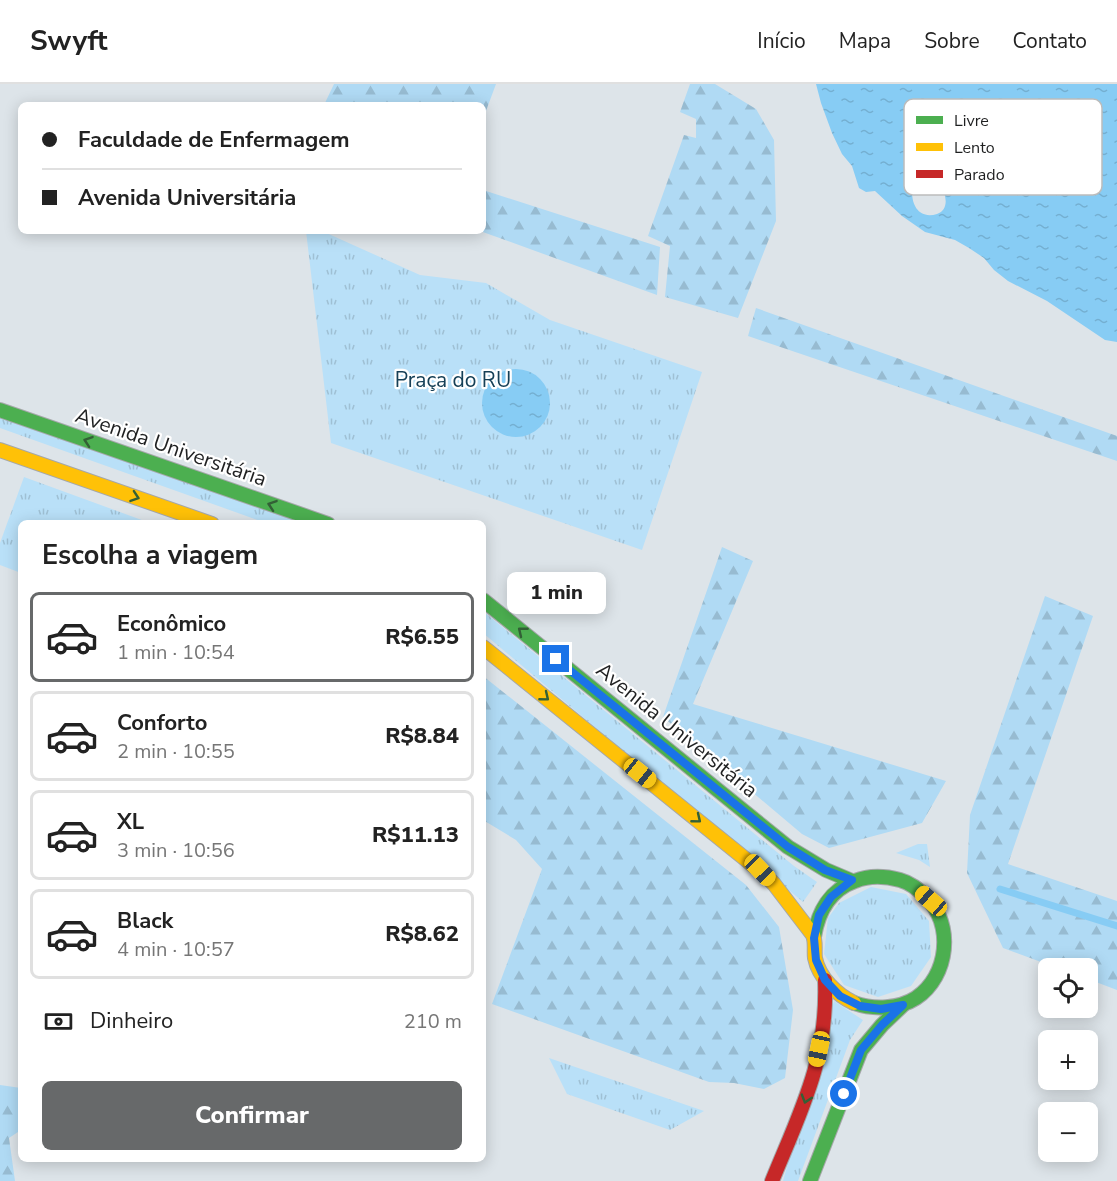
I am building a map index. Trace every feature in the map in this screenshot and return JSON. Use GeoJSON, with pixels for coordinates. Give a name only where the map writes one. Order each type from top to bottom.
{"type":"FeatureCollection","features":[{"type":"Feature","properties":{"kind":"street","name":"Avenida Universitária"},"geometry":{"type":"LineString","coordinates":[[0,410],[316,520]]}},
{"type":"Feature","properties":{"kind":"street"},"geometry":{"type":"LineString","coordinates":[[0,450],[201,520]]}},
{"type":"Feature","properties":{"kind":"street","name":"Avenida Universitária"},"geometry":{"type":"LineString","coordinates":[[486,602],[788,847],[825,870],[852,880]]}},
{"type":"Feature","properties":{"kind":"street","name":"Avenida Universitária"},"geometry":{"type":"LineString","coordinates":[[486,649],[760,870],[776,886],[814,938]]}},
{"type":"Feature","properties":{"kind":"street","name":"Avenida Universitária"},"geometry":{"type":"LineString","coordinates":[[876,875],[893,877],[914,885],[931,901],[942,921],[946,943],[943,962],[935,979],[923,993],[903,1005],[881,1009],[860,1006],[840,996],[825,980],[816,960],[814,938],[819,915],[831,897],[852,880],[876,875]]}},
{"type":"Feature","properties":{"kind":"street","name":"Avenida Universitária"},"geometry":{"type":"LineString","coordinates":[[772,1181],[804,1107],[816,1067],[823,1032],[825,980]]}},
{"type":"Feature","properties":{"kind":"street","name":"Avenida Universitária"},"geometry":{"type":"LineString","coordinates":[[810,1181],[861,1050],[903,1005]]}},
{"type":"Feature","properties":{"kind":"shaded area"},"geometry":{"type":"Polygon","coordinates":[[[0,84],[1117,84],[1117,1181],[0,1181],[0,84]]]}},
{"type":"Feature","properties":{"kind":"green space"},"geometry":{"type":"Polygon","coordinates":[[[334,84],[496,84],[486,111],[486,102],[325,102],[334,84]]]}},
{"type":"Feature","properties":{"kind":"green space"},"geometry":{"type":"Polygon","coordinates":[[[690,84],[715,84],[756,109],[774,140],[776,221],[738,318],[665,297],[670,246],[648,236],[684,135],[696,138],[696,119],[680,112],[690,84]]]}},
{"type":"Feature","properties":{"kind":"green space"},"geometry":{"type":"Polygon","coordinates":[[[486,191],[660,247],[657,295],[486,233],[486,191]]]}},
{"type":"Feature","properties":{"kind":"green space","name":"Praça do RU"},"geometry":{"type":"Polygon","coordinates":[[[306,234],[329,234],[420,275],[486,283],[550,320],[702,372],[642,550],[331,443],[306,234]]]}},
{"type":"Feature","properties":{"kind":"green space"},"geometry":{"type":"Polygon","coordinates":[[[756,308],[1117,436],[1117,461],[748,336],[756,308]]]}},
{"type":"Feature","properties":{"kind":"green space"},"geometry":{"type":"Polygon","coordinates":[[[0,415],[300,520],[258,520],[0,428],[0,415]]]}},
{"type":"Feature","properties":{"kind":"green space"},"geometry":{"type":"Polygon","coordinates":[[[24,477],[142,520],[18,520],[18,572],[0,565],[0,543],[24,477]]]}},
{"type":"Feature","properties":{"kind":"green space"},"geometry":{"type":"Polygon","coordinates":[[[722,547],[753,561],[693,704],[946,781],[922,823],[829,848],[802,834],[663,717],[722,547]]]}},
{"type":"Feature","properties":{"kind":"green space"},"geometry":{"type":"Polygon","coordinates":[[[1045,596],[1093,616],[1008,864],[1117,901],[1117,990],[1098,983],[1098,958],[1038,958],[1038,961],[1003,948],[967,873],[970,815],[1045,596]]]}},
{"type":"Feature","properties":{"kind":"green space"},"geometry":{"type":"Polygon","coordinates":[[[486,613],[794,866],[817,882],[803,902],[486,636],[486,613]]]}},
{"type":"Feature","properties":{"kind":"green space"},"geometry":{"type":"Polygon","coordinates":[[[486,678],[746,885],[779,927],[793,1010],[785,1078],[764,1089],[734,1083],[709,1082],[492,1004],[542,869],[516,840],[486,822],[486,678]]]}},
{"type":"Feature","properties":{"kind":"green space"},"geometry":{"type":"Polygon","coordinates":[[[918,844],[927,844],[930,867],[919,860],[896,853],[918,844]]]}},
{"type":"Feature","properties":{"kind":"green space"},"geometry":{"type":"Polygon","coordinates":[[[871,887],[906,894],[929,921],[931,957],[911,986],[878,997],[844,985],[824,954],[828,918],[839,903],[871,887]]]}},
{"type":"Feature","properties":{"kind":"green space"},"geometry":{"type":"Polygon","coordinates":[[[834,1001],[863,1020],[850,1040],[798,1181],[783,1181],[834,1001]]]}},
{"type":"Feature","properties":{"kind":"green space"},"geometry":{"type":"Polygon","coordinates":[[[549,1058],[704,1111],[670,1130],[567,1094],[549,1058]]]}},
{"type":"Feature","properties":{"kind":"green space"},"geometry":{"type":"Polygon","coordinates":[[[0,1085],[18,1088],[18,1132],[9,1138],[15,1181],[0,1181],[0,1085]]]}},
{"type":"Feature","properties":{"kind":"water"},"geometry":{"type":"Polygon","coordinates":[[[816,84],[1117,84],[1117,342],[1105,340],[1047,301],[1008,281],[984,258],[969,248],[955,240],[925,232],[902,216],[875,191],[866,192],[859,188],[852,166],[842,154],[832,133],[816,84]]]}},
{"type":"Feature","properties":{"kind":"water"},"geometry":{"type":"Polygon","coordinates":[[[516,369],[529,372],[540,379],[547,390],[550,403],[547,416],[540,427],[529,434],[516,437],[503,434],[492,427],[485,416],[482,403],[485,390],[492,379],[503,372],[516,369]]]}},
{"type":"Feature","properties":{"kind":"waterway"},"geometry":{"type":"LineString","coordinates":[[1000,889],[1117,926]]}},
{"type":"Feature","properties":{"kind":"traffic: fast"},"geometry":{"type":"LineString","coordinates":[[0,410],[316,520]]}},
{"type":"Feature","properties":{"kind":"traffic: fast"},"geometry":{"type":"LineString","coordinates":[[486,602],[788,847],[826,870],[852,881]]}},
{"type":"Feature","properties":{"kind":"traffic: fast"},"geometry":{"type":"LineString","coordinates":[[814,937],[822,911],[832,896],[846,885],[861,879],[883,877],[904,881],[920,891],[935,908],[941,921],[944,949],[935,977],[927,988],[909,1002],[894,1006],[878,1007],[854,1003]]}},
{"type":"Feature","properties":{"kind":"traffic: fast"},"geometry":{"type":"LineString","coordinates":[[810,1181],[861,1050],[903,1005]]}},
{"type":"Feature","properties":{"kind":"traffic: slow"},"geometry":{"type":"LineString","coordinates":[[0,450],[201,520]]}},
{"type":"Feature","properties":{"kind":"traffic: slow"},"geometry":{"type":"LineString","coordinates":[[486,649],[764,874],[813,935],[815,958],[820,972],[835,991],[854,1003]]}},
{"type":"Feature","properties":{"kind":"traffic: jam"},"geometry":{"type":"LineString","coordinates":[[772,1181],[802,1107],[817,1060],[825,1009],[825,980]]}},
{"type":"Feature","properties":{"kind":"route"},"geometry":{"type":"LineString","coordinates":[[556,659],[788,847],[825,870],[852,880],[831,897],[819,915],[814,938],[816,960],[825,980],[840,996],[860,1006],[881,1009],[903,1005],[861,1050],[844,1094]]}}]}
